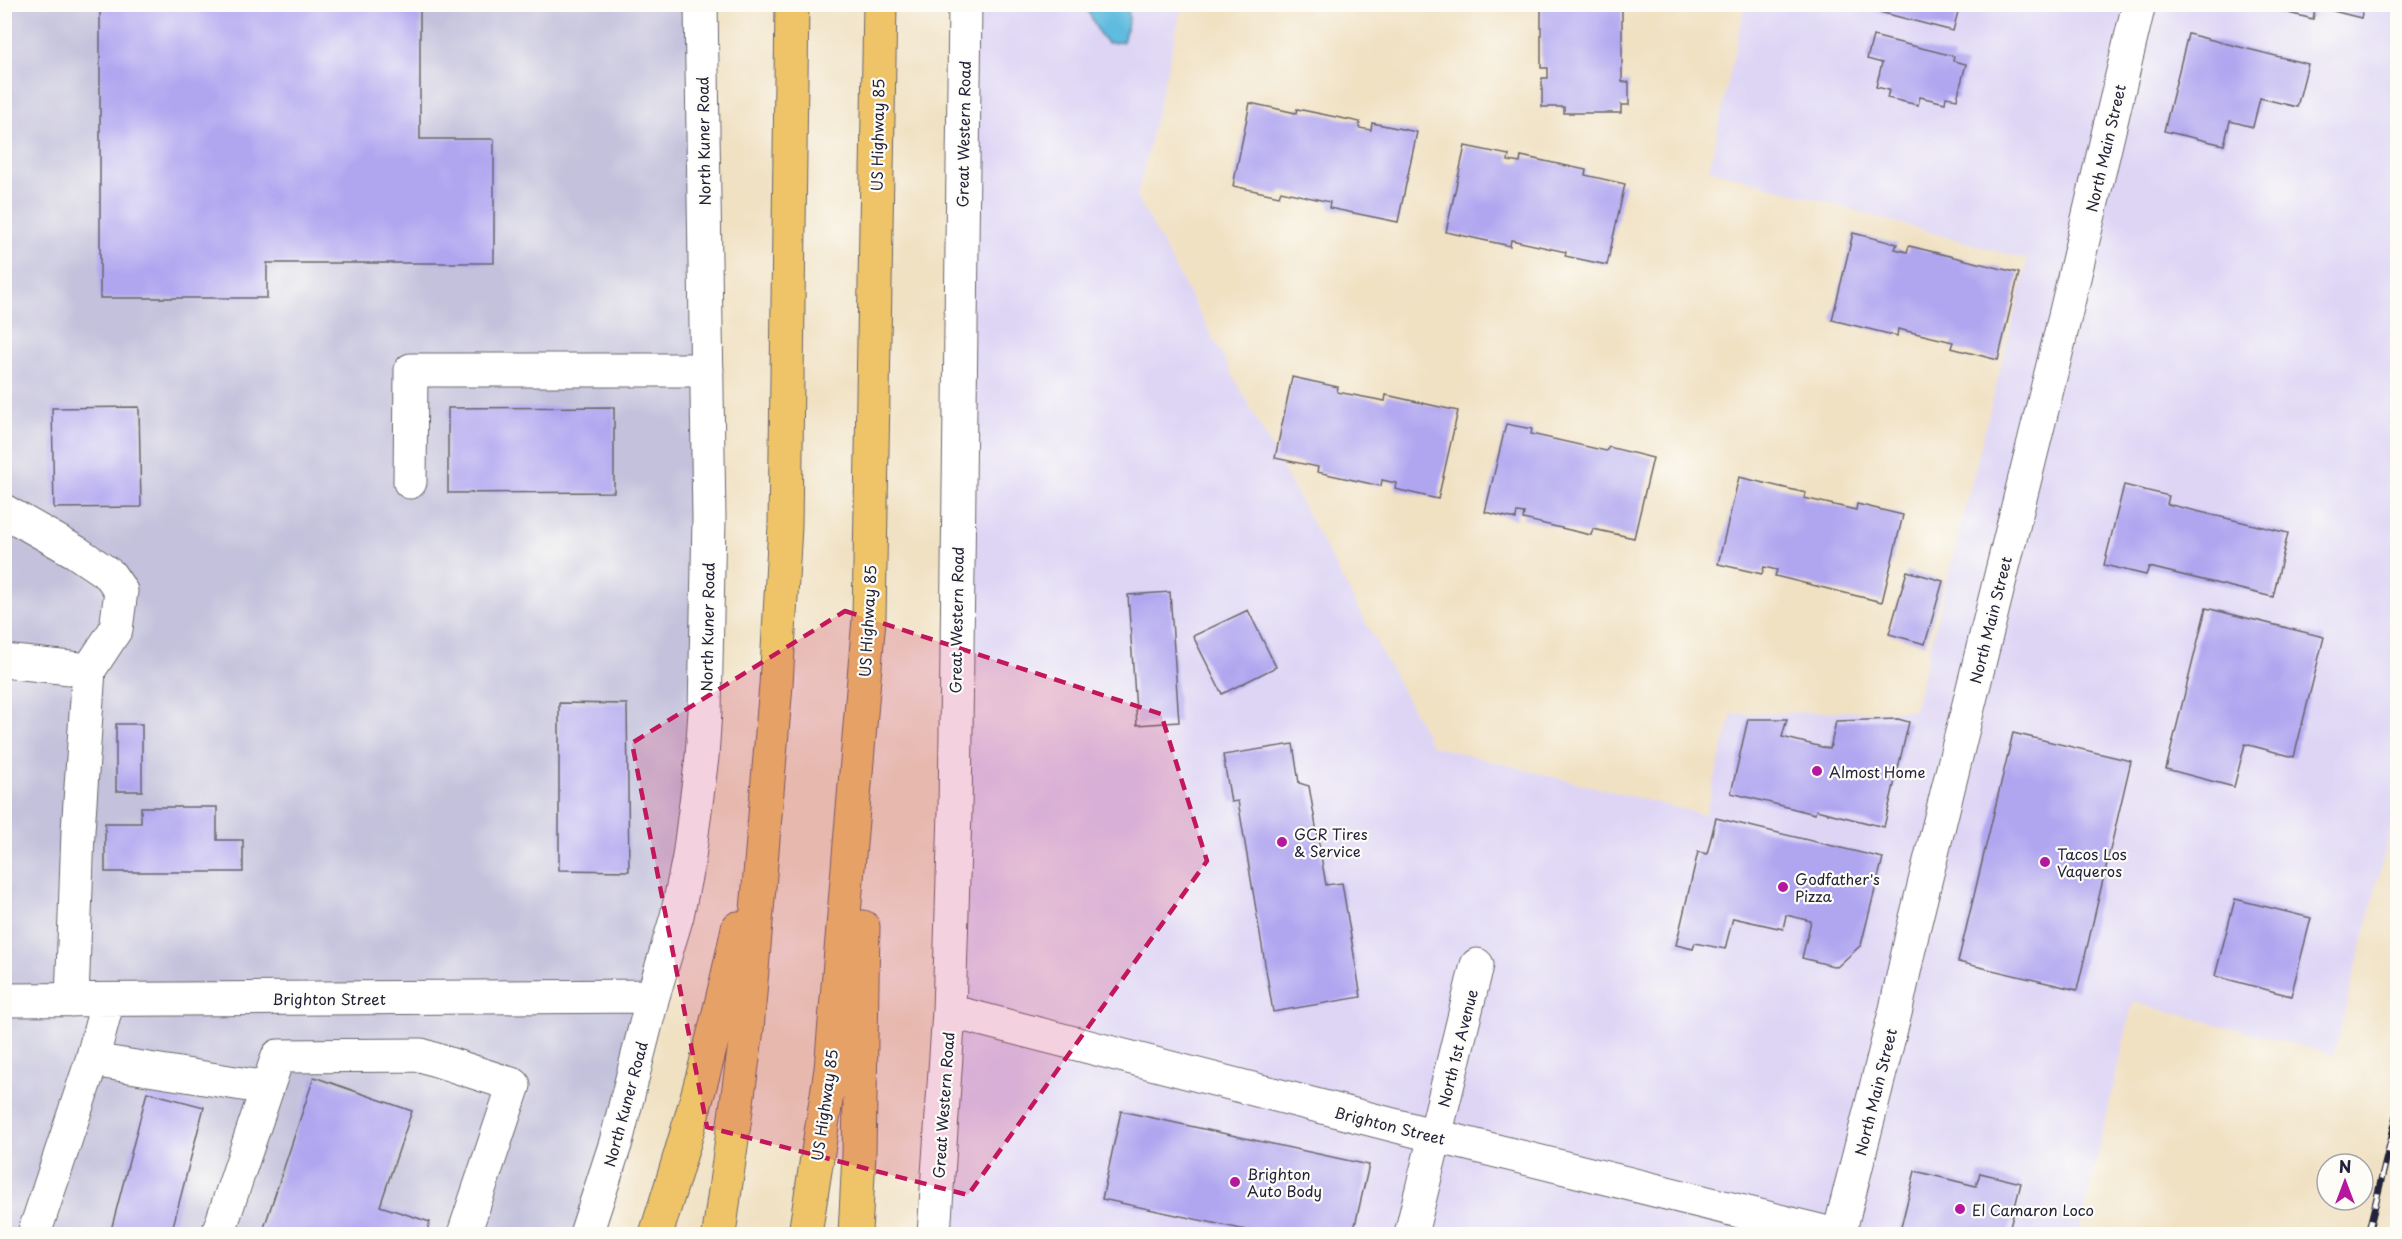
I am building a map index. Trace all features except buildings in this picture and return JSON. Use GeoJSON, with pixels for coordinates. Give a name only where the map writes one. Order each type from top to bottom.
{"type":"FeatureCollection","features":[{"type":"Feature","properties":{"kind":"highway"},"geometry":{"type":"LineString","coordinates":[[719,1234],[747,1029],[771,756],[785,526],[792,4]]}},
{"type":"Feature","properties":{"kind":"highway","name":"US Highway 85"},"geometry":{"type":"LineString","coordinates":[[805,1234],[831,1069],[869,619],[880,4]]}},
{"type":"Feature","properties":{"kind":"highway"},"geometry":{"type":"LineString","coordinates":[[855,1234],[859,1154],[869,619]]}},
{"type":"Feature","properties":{"kind":"highway"},"geometry":{"type":"LineString","coordinates":[[657,1234],[688,1133],[728,978],[771,756]]}},
{"type":"Feature","properties":{"kind":"street","name":"North Kuner Road"},"geometry":{"type":"LineString","coordinates":[[586,1234],[616,1142],[653,996],[677,916],[689,857],[702,757],[709,519],[701,4]]}},
{"type":"Feature","properties":{"kind":"street","name":"Great Western Road"},"geometry":{"type":"LineString","coordinates":[[934,1234],[949,1011],[955,811],[965,4]]}},
{"type":"Feature","properties":{"kind":"street","name":"North Main Street"},"geometry":{"type":"LineString","coordinates":[[1839,1234],[2057,350],[2139,4]]}},
{"type":"Feature","properties":{"kind":"street"},"geometry":{"type":"LineString","coordinates":[[410,482],[411,370],[707,370]]}},
{"type":"Feature","properties":{"kind":"street"},"geometry":{"type":"LineString","coordinates":[[4,511],[110,575],[121,591],[116,628],[89,670],[78,831],[72,1000]]}},
{"type":"Feature","properties":{"kind":"street"},"geometry":{"type":"LineString","coordinates":[[4,661],[89,670]]}},
{"type":"Feature","properties":{"kind":"street","name":"North 1st Avenue"},"geometry":{"type":"LineString","coordinates":[[1411,1234],[1477,965]]}},
{"type":"Feature","properties":{"kind":"street","name":"Brighton Street"},"geometry":{"type":"LineString","coordinates":[[4,1000],[653,996]]}},
{"type":"Feature","properties":{"kind":"street"},"geometry":{"type":"LineString","coordinates":[[34,1234],[92,1060],[108,1000]]}},
{"type":"Feature","properties":{"kind":"street","name":"Brighton Street"},"geometry":{"type":"LineString","coordinates":[[949,1011],[1436,1136],[1832,1234]]}},
{"type":"Feature","properties":{"kind":"street"},"geometry":{"type":"LineString","coordinates":[[218,1234],[278,1056],[421,1055],[514,1085],[464,1234]]}},
{"type":"Feature","properties":{"kind":"street"},"geometry":{"type":"LineString","coordinates":[[92,1060],[267,1088]]}},
{"type":"Feature","properties":{"kind":"highlighted area"},"geometry":{"type":"Polygon","coordinates":[[[845,611],[1161,714],[1207,861],[968,1195],[707,1127],[632,743],[845,611]]]}},
{"type":"Feature","properties":{"kind":"shaded area"},"geometry":{"type":"Polygon","coordinates":[[[5,5],[701,5],[702,757],[586,1234],[5,1234],[5,5]]]}},
{"type":"Feature","properties":{"kind":"shaded area"},"geometry":{"type":"Polygon","coordinates":[[[965,5],[1182,5],[1137,197],[1432,746],[1705,815],[1732,714],[1914,710],[2028,260],[1709,169],[1745,5],[2397,5],[2397,803],[2334,1055],[2133,1002],[2079,1234],[934,1234],[965,5]]]}},
{"type":"Feature","properties":{"kind":"water"},"geometry":{"type":"Polygon","coordinates":[[[1085,5],[1128,5],[1129,19],[1123,42],[1107,43],[1099,33],[1085,5]]]}},
{"type":"Feature","properties":{"kind":"railway"},"geometry":{"type":"LineString","coordinates":[[2368,1234],[2398,1111]]}},
{"type":"Feature","properties":{"kind":"place","name":"Almost Home"},"geometry":{"type":"Point","coordinates":[1817,771]}},
{"type":"Feature","properties":{"kind":"place","name":"GCR Tires & Service"},"geometry":{"type":"Point","coordinates":[1282,842]}},
{"type":"Feature","properties":{"kind":"place","name":"Tacos Los Vaqueros"},"geometry":{"type":"Point","coordinates":[2045,862]}},
{"type":"Feature","properties":{"kind":"place","name":"Godfather's Pizza"},"geometry":{"type":"Point","coordinates":[1783,887]}},
{"type":"Feature","properties":{"kind":"place","name":"Brighton Auto Body"},"geometry":{"type":"Point","coordinates":[1235,1182]}},
{"type":"Feature","properties":{"kind":"place","name":"El Camaron Loco"},"geometry":{"type":"Point","coordinates":[1960,1209]}}]}
